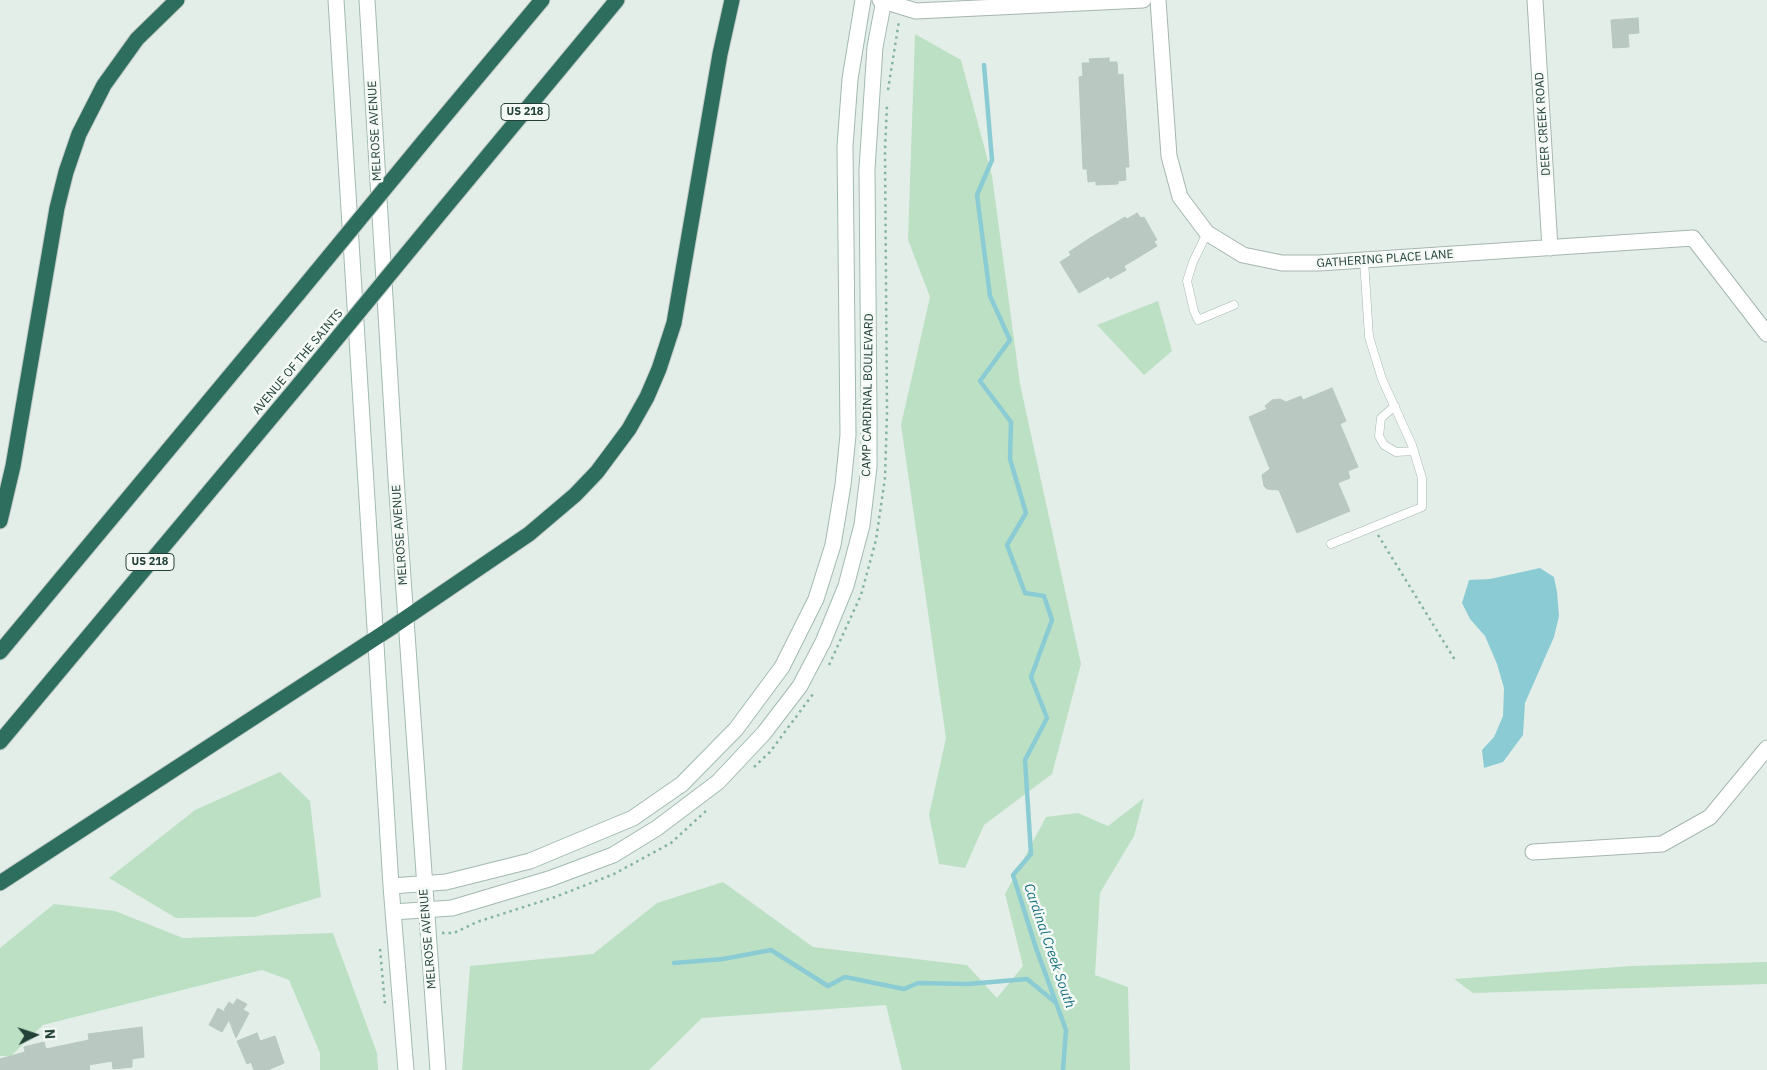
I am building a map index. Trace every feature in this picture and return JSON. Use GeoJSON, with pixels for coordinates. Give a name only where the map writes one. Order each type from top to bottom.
{"type":"FeatureCollection","features":[{"type":"Feature","properties":{"kind":"highway"},"geometry":{"type":"LineString","coordinates":[[0,521],[13,466],[57,208],[66,172],[79,134],[104,85],[137,40],[176,0]]}},
{"type":"Feature","properties":{"kind":"highway"},"geometry":{"type":"LineString","coordinates":[[0,652],[542,0]]}},
{"type":"Feature","properties":{"kind":"highway","name":"AVENUE OF THE SAINTS"},"geometry":{"type":"LineString","coordinates":[[0,742],[618,0]]}},
{"type":"Feature","properties":{"kind":"highway"},"geometry":{"type":"LineString","coordinates":[[0,883],[406,618],[529,534],[575,495],[612,454],[647,397],[659,369],[674,323],[720,54],[732,0]]}},
{"type":"Feature","properties":{"kind":"street"},"geometry":{"type":"LineString","coordinates":[[336,0],[361,376],[391,886],[406,1070]]}},
{"type":"Feature","properties":{"kind":"street","name":"MELROSE AVENUE"},"geometry":{"type":"LineString","coordinates":[[367,0],[423,884],[437,1035],[438,1070]]}},
{"type":"Feature","properties":{"kind":"street","name":"CAMP CARDINAL BOULEVARD"},"geometry":{"type":"LineString","coordinates":[[391,886],[446,882],[530,861],[633,818],[682,784],[736,729],[782,667],[816,599],[833,544],[843,485],[848,436],[845,146],[850,79],[863,0]]}},
{"type":"Feature","properties":{"kind":"street"},"geometry":{"type":"LineString","coordinates":[[883,0],[916,11],[1143,0]]}},
{"type":"Feature","properties":{"kind":"street","name":"CAMP CARDINAL BOULEVARD"},"geometry":{"type":"LineString","coordinates":[[393,912],[452,908],[549,879],[613,854],[657,828],[718,782],[764,733],[800,686],[823,642],[846,586],[862,525],[868,467],[867,169],[875,47],[883,0]]}},
{"type":"Feature","properties":{"kind":"street","name":"GATHERING PLACE LANE"},"geometry":{"type":"LineString","coordinates":[[1158,0],[1168,156],[1180,197],[1208,233],[1244,255],[1282,263],[1364,260],[1693,238],[1767,334]]}},
{"type":"Feature","properties":{"kind":"street","name":"DEER CREEK ROAD"},"geometry":{"type":"LineString","coordinates":[[1535,0],[1550,248]]}},
{"type":"Feature","properties":{"kind":"street"},"geometry":{"type":"LineString","coordinates":[[1533,852],[1662,844],[1710,817],[1767,748]]}},
{"type":"Feature","properties":{"kind":"lane"},"geometry":{"type":"LineString","coordinates":[[1208,233],[1193,262],[1187,281],[1194,311],[1198,320],[1234,305]]}},
{"type":"Feature","properties":{"kind":"lane"},"geometry":{"type":"LineString","coordinates":[[1331,544],[1422,507],[1422,478],[1414,451],[1382,379],[1369,337],[1364,260]]}},
{"type":"Feature","properties":{"kind":"lane"},"geometry":{"type":"LineString","coordinates":[[1395,406],[1381,418],[1379,436],[1384,445],[1396,452],[1414,451]]}},
{"type":"Feature","properties":{"kind":"path"},"geometry":{"type":"LineString","coordinates":[[888,92],[902,6]]}},
{"type":"Feature","properties":{"kind":"path"},"geometry":{"type":"LineString","coordinates":[[826,671],[861,595],[876,540],[885,478],[888,413],[885,150],[887,101]]}},
{"type":"Feature","properties":{"kind":"path"},"geometry":{"type":"LineString","coordinates":[[1374,527],[1388,556],[1455,660]]}},
{"type":"Feature","properties":{"kind":"path"},"geometry":{"type":"LineString","coordinates":[[749,771],[770,752],[816,688]]}},
{"type":"Feature","properties":{"kind":"path"},"geometry":{"type":"LineString","coordinates":[[447,932],[454,933],[477,922],[555,897],[614,874],[671,843],[714,804]]}},
{"type":"Feature","properties":{"kind":"green space"},"geometry":{"type":"Polygon","coordinates":[[[915,34],[961,60],[992,176],[1020,384],[1081,664],[1052,774],[984,825],[965,868],[939,864],[929,815],[946,738],[901,425],[930,297],[908,240],[915,34]]]}},
{"type":"Feature","properties":{"kind":"green space"},"geometry":{"type":"Polygon","coordinates":[[[1158,301],[1172,351],[1144,375],[1097,325],[1158,301]]]}},
{"type":"Feature","properties":{"kind":"green space"},"geometry":{"type":"Polygon","coordinates":[[[280,772],[310,801],[321,897],[255,917],[176,918],[109,878],[195,810],[280,772]]]}},
{"type":"Feature","properties":{"kind":"green space"},"geometry":{"type":"Polygon","coordinates":[[[1144,798],[1134,836],[1100,893],[1095,975],[1128,987],[1130,1070],[902,1070],[886,1005],[702,1018],[649,1070],[462,1070],[470,966],[593,954],[657,903],[723,882],[813,947],[967,965],[997,998],[1023,966],[1005,894],[1046,817],[1078,813],[1108,826],[1144,798]]]}},
{"type":"Feature","properties":{"kind":"green space"},"geometry":{"type":"Polygon","coordinates":[[[54,904],[115,911],[183,938],[333,933],[377,1053],[378,1070],[320,1070],[320,1053],[289,980],[262,970],[43,1025],[11,1056],[0,1056],[0,948],[54,904]]]}},
{"type":"Feature","properties":{"kind":"green space"},"geometry":{"type":"Polygon","coordinates":[[[1767,962],[1767,984],[1473,993],[1454,979],[1631,966],[1767,962]]]}},
{"type":"Feature","properties":{"kind":"water"},"geometry":{"type":"Polygon","coordinates":[[[1540,568],[1554,577],[1559,616],[1554,637],[1525,703],[1523,735],[1503,762],[1484,768],[1482,750],[1494,737],[1503,716],[1504,688],[1497,664],[1485,636],[1470,619],[1462,603],[1469,580],[1490,579],[1540,568]]]}},
{"type":"Feature","properties":{"kind":"building"},"geometry":{"type":"Polygon","coordinates":[[[1638,18],[1639,33],[1628,34],[1629,47],[1613,48],[1611,20],[1638,18]]]}},
{"type":"Feature","properties":{"kind":"building"},"geometry":{"type":"Polygon","coordinates":[[[1109,58],[1109,62],[1117,62],[1118,75],[1123,74],[1129,167],[1125,167],[1126,180],[1118,181],[1118,184],[1096,185],[1096,181],[1088,182],[1087,169],[1083,169],[1079,77],[1083,76],[1082,63],[1090,63],[1089,59],[1109,58]]]}},
{"type":"Feature","properties":{"kind":"building"},"geometry":{"type":"Polygon","coordinates":[[[1137,213],[1141,218],[1144,217],[1157,240],[1154,241],[1157,246],[1124,266],[1126,270],[1110,279],[1109,276],[1079,293],[1060,262],[1071,255],[1069,252],[1090,238],[1125,217],[1127,219],[1137,213]]]}},
{"type":"Feature","properties":{"kind":"building"},"geometry":{"type":"Polygon","coordinates":[[[1332,388],[1346,421],[1340,424],[1358,467],[1348,471],[1350,478],[1338,483],[1350,511],[1297,533],[1279,490],[1267,489],[1264,486],[1262,475],[1270,469],[1249,417],[1267,409],[1265,406],[1272,400],[1280,399],[1286,402],[1301,396],[1303,400],[1332,388]]]}},
{"type":"Feature","properties":{"kind":"building"},"geometry":{"type":"Polygon","coordinates":[[[237,999],[247,1004],[243,1010],[249,1013],[236,1038],[229,1020],[222,1032],[209,1025],[218,1008],[226,1013],[224,1010],[229,1002],[233,1005],[237,999]]]}},
{"type":"Feature","properties":{"kind":"building"},"geometry":{"type":"Polygon","coordinates":[[[142,1027],[144,1057],[132,1059],[132,1067],[113,1069],[112,1061],[89,1065],[90,1070],[0,1070],[0,1059],[25,1052],[24,1047],[44,1042],[46,1049],[89,1040],[88,1034],[142,1027]]]}},
{"type":"Feature","properties":{"kind":"building"},"geometry":{"type":"Polygon","coordinates":[[[257,1033],[260,1041],[275,1036],[284,1063],[268,1070],[254,1070],[251,1062],[247,1064],[237,1041],[257,1033]]]}},
{"type":"Feature","properties":{"kind":"waterway","name":"Cardinal Creek South"},"geometry":{"type":"LineString","coordinates":[[984,65],[992,160],[977,195],[990,296],[1010,340],[980,381],[1011,422],[1010,459],[1026,513],[1007,545],[1025,593],[1044,596],[1052,620],[1031,677],[1047,718],[1025,760],[1031,854],[1013,875],[1036,948],[1066,1030],[1063,1070]]}},
{"type":"Feature","properties":{"kind":"waterway"},"geometry":{"type":"LineString","coordinates":[[674,963],[723,959],[771,950],[828,986],[845,977],[904,989],[918,983],[968,984],[1027,979],[1055,1002]]}}]}
